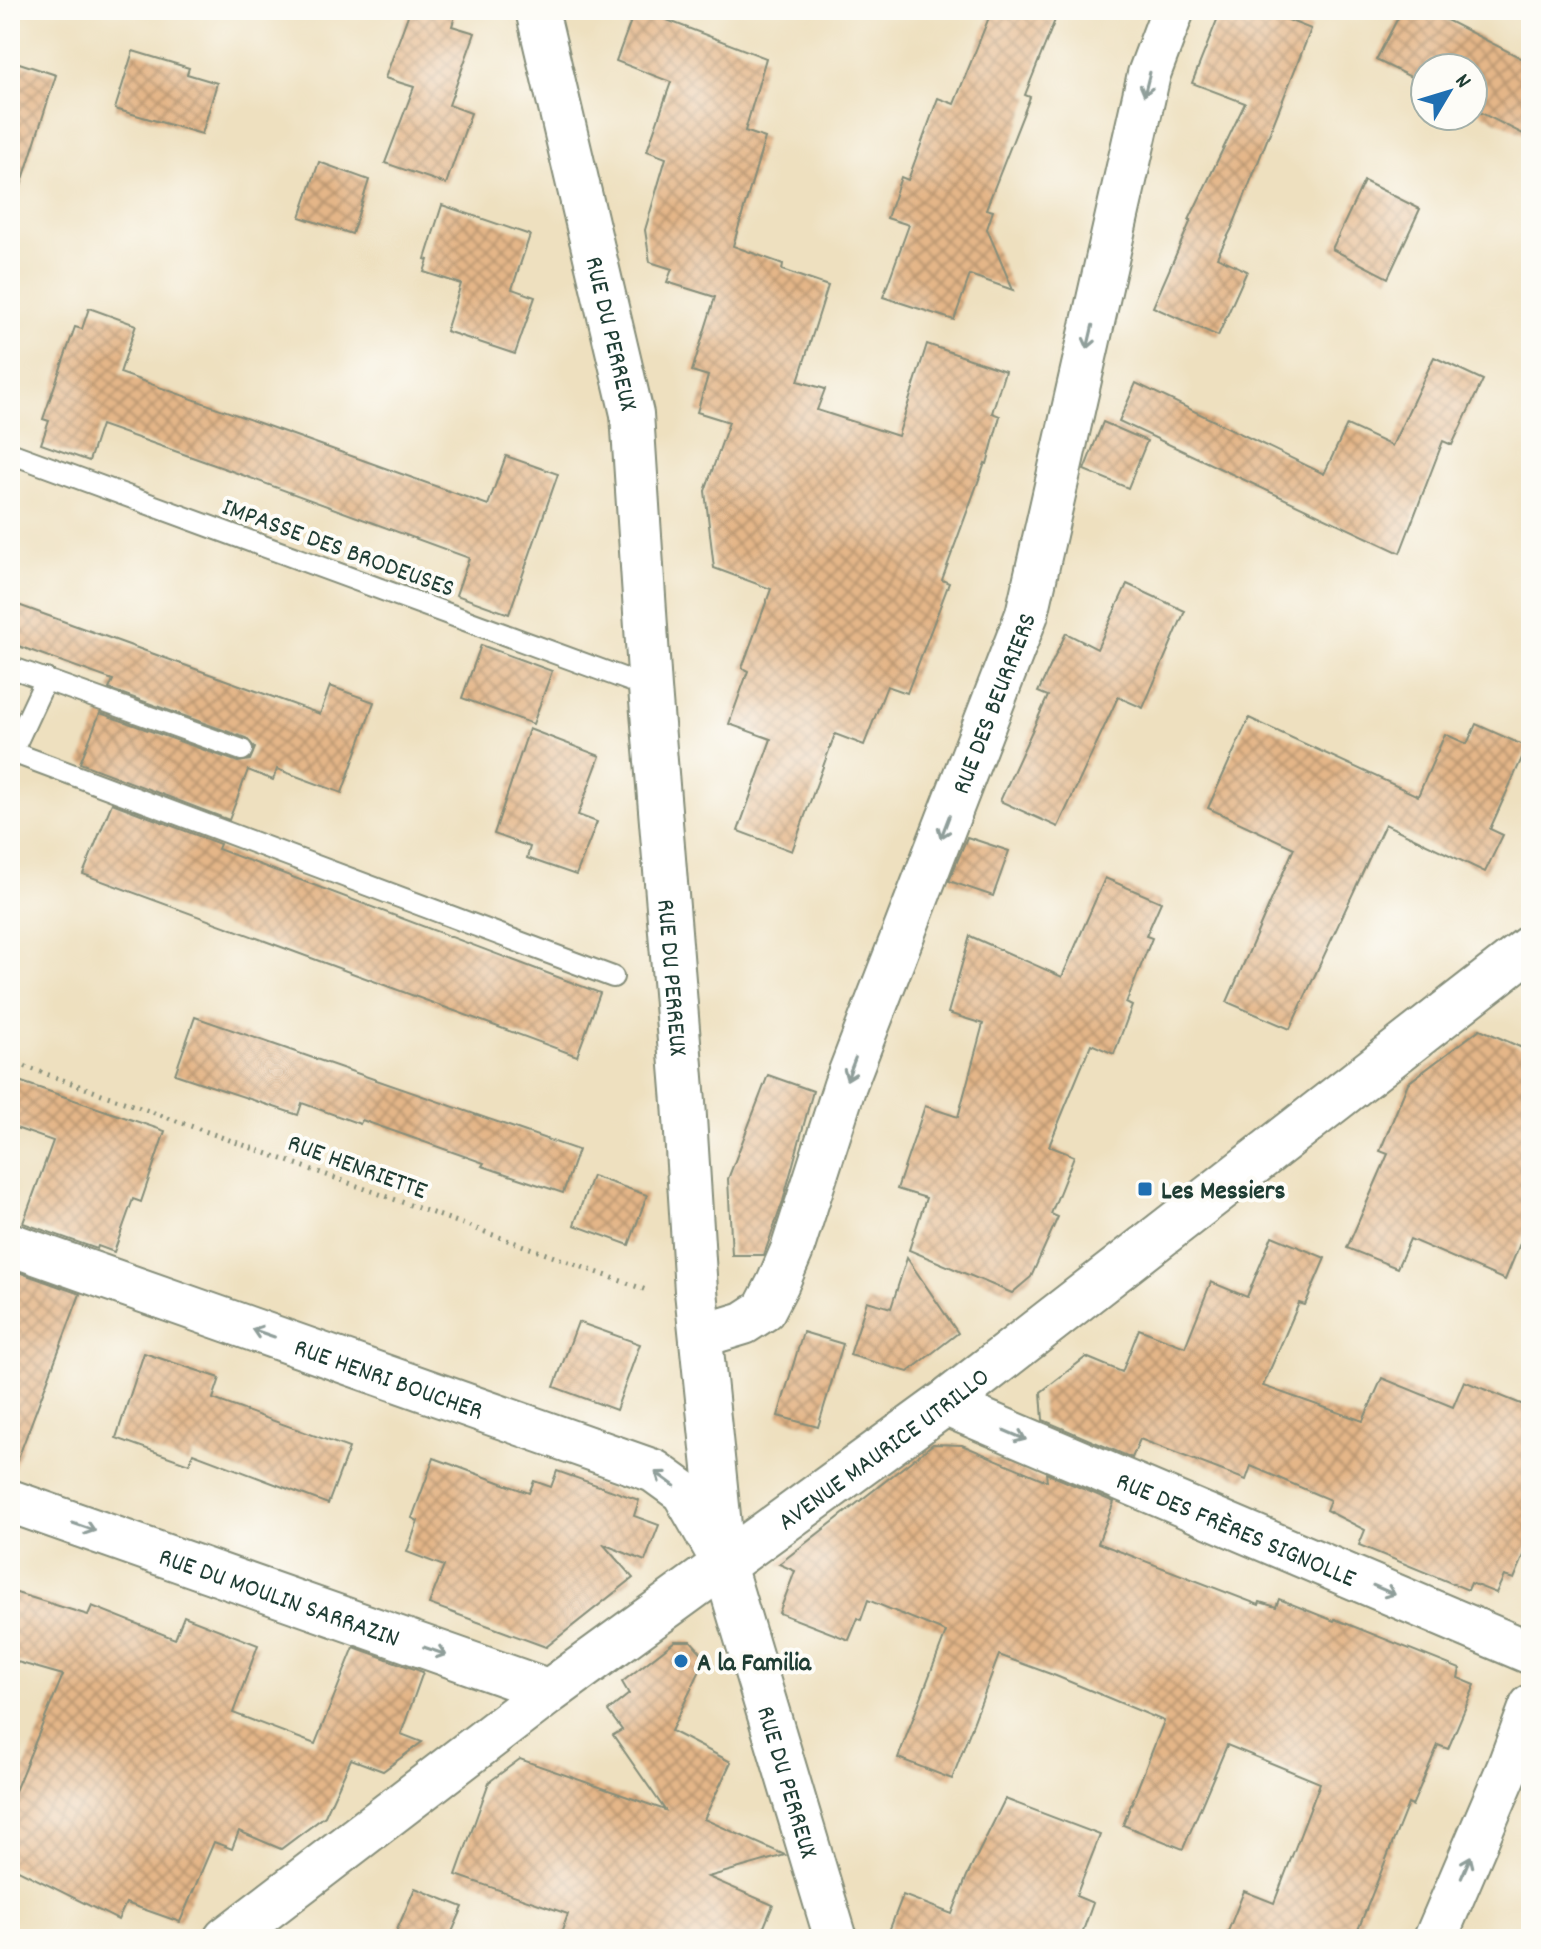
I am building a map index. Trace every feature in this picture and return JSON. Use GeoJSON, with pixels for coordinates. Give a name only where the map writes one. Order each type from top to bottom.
{"type":"FeatureCollection","features":[{"type":"Feature","properties":{"kind":"street","name":"RUE DU PERREUX"},"geometry":{"type":"LineString","coordinates":[[537,10],[632,414],[696,1291],[724,1565],[836,1939]]}},
{"type":"Feature","properties":{"kind":"street","name":"RUE DES BEURRIERS"},"geometry":{"type":"LineString","coordinates":[[701,1336],[744,1323],[764,1310],[778,1283],[792,1250],[845,1085],[1027,614],[1149,74],[1173,10]]}},
{"type":"Feature","properties":{"kind":"street","name":"AVENUE MAURICE UTRILLO"},"geometry":{"type":"LineString","coordinates":[[226,1939],[550,1691],[944,1404],[1531,947]]}},
{"type":"Feature","properties":{"kind":"street","name":"RUE HENRI BOUCHER"},"geometry":{"type":"LineString","coordinates":[[10,1244],[654,1471],[683,1492],[724,1565]]}},
{"type":"Feature","properties":{"kind":"street","name":"RUE DES FRÈRES SIGNOLLE"},"geometry":{"type":"LineString","coordinates":[[944,1404],[1531,1653]]}},
{"type":"Feature","properties":{"kind":"street","name":"RUE DU MOULIN SARRAZIN"},"geometry":{"type":"LineString","coordinates":[[10,1501],[550,1691]]}},
{"type":"Feature","properties":{"kind":"street"},"geometry":{"type":"LineString","coordinates":[[1435,1939],[1520,1773],[1531,1706]]}},
{"type":"Feature","properties":{"kind":"lane","name":"IMPASSE DES BRODEUSES"},"geometry":{"type":"LineString","coordinates":[[10,453],[650,688]]}},
{"type":"Feature","properties":{"kind":"lane"},"geometry":{"type":"LineString","coordinates":[[10,667],[242,750]]}},
{"type":"Feature","properties":{"kind":"lane"},"geometry":{"type":"LineString","coordinates":[[46,679],[12,752],[613,977]]}},
{"type":"Feature","properties":{"kind":"path","name":"RUE HENRIETTE"},"geometry":{"type":"LineString","coordinates":[[10,1061],[646,1291],[696,1291]]}},
{"type":"Feature","properties":{"kind":"building"},"geometry":{"type":"Polygon","coordinates":[[[410,10],[457,10],[452,26],[475,33],[449,105],[471,113],[446,184],[385,163],[414,87],[385,78],[410,10]]]}},
{"type":"Feature","properties":{"kind":"building"},"geometry":{"type":"Polygon","coordinates":[[[635,10],[766,58],[745,131],[765,138],[733,246],[783,264],[782,270],[828,286],[798,381],[825,389],[817,410],[898,436],[927,344],[1005,371],[992,413],[1000,416],[987,464],[942,580],[949,583],[907,693],[887,686],[864,745],[835,734],[792,851],[738,831],[771,739],[729,724],[748,671],[742,668],[771,589],[714,568],[705,491],[729,422],[697,412],[708,376],[692,371],[715,297],[667,282],[672,269],[650,262],[645,230],[666,158],[647,151],[671,82],[616,61],[635,10]]]}},
{"type":"Feature","properties":{"kind":"building"},"geometry":{"type":"Polygon","coordinates":[[[992,10],[1059,10],[1025,95],[1030,97],[986,209],[993,211],[987,229],[1013,290],[970,275],[954,320],[883,297],[909,225],[887,218],[901,177],[908,180],[938,98],[954,104],[992,10]]]}},
{"type":"Feature","properties":{"kind":"building"},"geometry":{"type":"Polygon","coordinates":[[[1221,10],[1263,10],[1311,29],[1232,228],[1217,257],[1247,271],[1218,336],[1153,307],[1189,220],[1245,103],[1192,83],[1221,10]]]}},
{"type":"Feature","properties":{"kind":"building"},"geometry":{"type":"Polygon","coordinates":[[[1402,10],[1427,10],[1531,63],[1531,138],[1489,117],[1489,52],[1409,52],[1409,76],[1376,60],[1402,10]]]}},
{"type":"Feature","properties":{"kind":"building"},"geometry":{"type":"Polygon","coordinates":[[[133,51],[189,68],[187,74],[217,83],[202,134],[115,109],[133,51]]]}},
{"type":"Feature","properties":{"kind":"building"},"geometry":{"type":"Polygon","coordinates":[[[10,60],[56,75],[19,192],[10,190],[10,60]]]}},
{"type":"Feature","properties":{"kind":"building"},"geometry":{"type":"Polygon","coordinates":[[[319,162],[369,180],[352,234],[300,217],[319,162]]]}},
{"type":"Feature","properties":{"kind":"building"},"geometry":{"type":"Polygon","coordinates":[[[1364,181],[1420,209],[1388,278],[1332,249],[1364,181]]]}},
{"type":"Feature","properties":{"kind":"building"},"geometry":{"type":"Polygon","coordinates":[[[442,205],[530,235],[512,289],[535,297],[515,354],[446,331],[461,284],[424,272],[428,260],[425,259],[442,205]]]}},
{"type":"Feature","properties":{"kind":"building"},"geometry":{"type":"Polygon","coordinates":[[[89,308],[136,325],[120,373],[488,505],[506,456],[558,474],[509,614],[456,595],[469,558],[226,469],[101,425],[89,461],[41,444],[49,421],[43,419],[75,327],[82,329],[89,308]]]}},
{"type":"Feature","properties":{"kind":"building"},"geometry":{"type":"Polygon","coordinates":[[[1434,357],[1483,380],[1452,445],[1443,441],[1400,553],[1119,421],[1136,383],[1324,474],[1347,425],[1392,446],[1434,357]]]}},
{"type":"Feature","properties":{"kind":"building"},"geometry":{"type":"Polygon","coordinates":[[[1103,422],[1147,441],[1128,488],[1084,470],[1103,422]]]}},
{"type":"Feature","properties":{"kind":"building"},"geometry":{"type":"Polygon","coordinates":[[[1127,584],[1185,611],[1143,708],[1118,697],[1058,827],[1000,801],[1048,696],[1038,692],[1066,633],[1097,649],[1127,584]]]}},
{"type":"Feature","properties":{"kind":"building"},"geometry":{"type":"Polygon","coordinates":[[[10,602],[320,714],[330,686],[374,702],[342,793],[277,769],[273,780],[248,770],[229,820],[80,763],[100,713],[238,762],[250,760],[255,748],[246,738],[109,689],[113,680],[10,643],[10,602]]]}},
{"type":"Feature","properties":{"kind":"building"},"geometry":{"type":"Polygon","coordinates":[[[481,645],[552,671],[533,724],[462,698],[481,645]]]}},
{"type":"Feature","properties":{"kind":"building"},"geometry":{"type":"Polygon","coordinates":[[[1249,718],[1418,796],[1445,734],[1467,744],[1476,724],[1527,747],[1490,829],[1503,835],[1485,872],[1385,824],[1290,1029],[1227,1002],[1294,848],[1208,808],[1249,718]]]}},
{"type":"Feature","properties":{"kind":"building"},"geometry":{"type":"Polygon","coordinates":[[[529,729],[600,756],[578,815],[597,822],[576,875],[527,858],[530,847],[494,834],[529,729]]]}},
{"type":"Feature","properties":{"kind":"building"},"geometry":{"type":"Polygon","coordinates":[[[112,803],[220,844],[218,849],[600,993],[577,1056],[83,874],[112,803]]]}},
{"type":"Feature","properties":{"kind":"building"},"geometry":{"type":"Polygon","coordinates":[[[967,837],[1009,851],[993,896],[949,881],[967,837]]]}},
{"type":"Feature","properties":{"kind":"building"},"geometry":{"type":"Polygon","coordinates":[[[1105,878],[1161,902],[1146,936],[1152,938],[1126,1003],[1132,1006],[1114,1054],[1091,1044],[1049,1146],[1074,1156],[1051,1214],[1058,1217],[1031,1277],[1012,1293],[909,1250],[926,1198],[897,1189],[925,1106],[958,1117],[983,1024],[948,1013],[970,936],[1062,977],[1105,878]]]}},
{"type":"Feature","properties":{"kind":"building"},"geometry":{"type":"Polygon","coordinates":[[[195,1017],[578,1150],[563,1193],[362,1120],[360,1124],[302,1103],[298,1115],[175,1074],[195,1017]]]}},
{"type":"Feature","properties":{"kind":"building"},"geometry":{"type":"Polygon","coordinates":[[[1480,1029],[1531,1052],[1531,1217],[1505,1280],[1410,1239],[1397,1268],[1347,1248],[1388,1154],[1380,1151],[1408,1083],[1480,1029]]]}},
{"type":"Feature","properties":{"kind":"building"},"geometry":{"type":"Polygon","coordinates":[[[768,1075],[813,1091],[783,1201],[764,1255],[732,1255],[728,1179],[768,1075]]]}},
{"type":"Feature","properties":{"kind":"building"},"geometry":{"type":"Polygon","coordinates":[[[10,1078],[165,1131],[141,1202],[133,1199],[114,1252],[23,1223],[53,1141],[10,1126],[10,1078]]]}},
{"type":"Feature","properties":{"kind":"building"},"geometry":{"type":"Polygon","coordinates":[[[592,1176],[647,1195],[629,1245],[574,1225],[592,1176]]]}},
{"type":"Feature","properties":{"kind":"building"},"geometry":{"type":"Polygon","coordinates":[[[1272,1236],[1325,1258],[1305,1305],[1299,1303],[1263,1386],[1363,1421],[1382,1378],[1453,1407],[1464,1381],[1531,1408],[1531,1539],[1514,1579],[1504,1576],[1496,1593],[1471,1583],[1468,1590],[1359,1545],[1365,1530],[1326,1510],[1330,1500],[1251,1466],[1246,1480],[1140,1439],[1132,1458],[1043,1420],[1041,1392],[1086,1357],[1122,1372],[1139,1329],[1185,1347],[1211,1282],[1247,1297],[1272,1236]]]}},
{"type":"Feature","properties":{"kind":"building"},"geometry":{"type":"Polygon","coordinates":[[[907,1258],[958,1333],[908,1372],[850,1355],[867,1301],[891,1308],[907,1258]]]}},
{"type":"Feature","properties":{"kind":"building"},"geometry":{"type":"Polygon","coordinates":[[[10,1269],[80,1294],[14,1469],[10,1469],[10,1269]]]}},
{"type":"Feature","properties":{"kind":"building"},"geometry":{"type":"Polygon","coordinates":[[[578,1322],[640,1344],[616,1410],[554,1387],[578,1322]]]}},
{"type":"Feature","properties":{"kind":"building"},"geometry":{"type":"Polygon","coordinates":[[[803,1332],[843,1344],[818,1427],[778,1416],[803,1332]]]}},
{"type":"Feature","properties":{"kind":"building"},"geometry":{"type":"Polygon","coordinates":[[[144,1353],[220,1378],[213,1399],[349,1448],[328,1504],[193,1453],[189,1464],[116,1438],[144,1353]]]}},
{"type":"Feature","properties":{"kind":"building"},"geometry":{"type":"Polygon","coordinates":[[[933,1444],[962,1445],[1047,1481],[1046,1473],[1114,1502],[1098,1543],[1259,1605],[1260,1602],[1276,1607],[1279,1599],[1335,1619],[1460,1669],[1458,1678],[1475,1685],[1448,1749],[1438,1745],[1412,1806],[1408,1804],[1356,1935],[1360,1936],[1359,1939],[1225,1939],[1244,1891],[1274,1903],[1320,1783],[1227,1745],[1183,1849],[1123,1825],[1164,1721],[1056,1676],[999,1655],[952,1779],[898,1758],[946,1632],[868,1600],[849,1640],[779,1613],[795,1571],[779,1564],[933,1444]]]}},
{"type":"Feature","properties":{"kind":"building"},"geometry":{"type":"Polygon","coordinates":[[[434,1458],[529,1493],[534,1481],[551,1487],[557,1471],[639,1500],[634,1516],[659,1525],[645,1561],[603,1544],[633,1578],[546,1647],[429,1604],[444,1566],[407,1552],[418,1521],[412,1518],[434,1458]]]}},
{"type":"Feature","properties":{"kind":"building"},"geometry":{"type":"Polygon","coordinates":[[[10,1591],[88,1615],[92,1606],[175,1639],[184,1616],[258,1645],[233,1713],[315,1744],[354,1647],[423,1672],[401,1734],[422,1742],[383,1771],[351,1759],[325,1816],[281,1849],[239,1831],[232,1849],[214,1842],[180,1922],[126,1903],[118,1920],[10,1866],[10,1803],[63,1675],[10,1660],[10,1591]]]}},
{"type":"Feature","properties":{"kind":"building"},"geometry":{"type":"Polygon","coordinates":[[[675,1641],[691,1641],[706,1658],[671,1731],[731,1762],[704,1819],[785,1855],[708,1877],[773,1905],[759,1939],[559,1939],[568,1914],[456,1875],[489,1782],[520,1759],[665,1810],[613,1735],[622,1730],[608,1711],[629,1694],[622,1682],[675,1641]]]}},
{"type":"Feature","properties":{"kind":"building"},"geometry":{"type":"Polygon","coordinates":[[[1005,1799],[1100,1835],[1076,1896],[1093,1903],[1080,1939],[1017,1939],[1009,1936],[1008,1939],[886,1939],[903,1895],[952,1914],[1005,1799]]]}},
{"type":"Feature","properties":{"kind":"building"},"geometry":{"type":"Polygon","coordinates":[[[415,1888],[463,1907],[449,1939],[393,1939],[415,1888]]]}},
{"type":"Feature","properties":{"kind":"place","name":"Les Messiers"},"geometry":{"type":"Point","coordinates":[1145,1189]}},
{"type":"Feature","properties":{"kind":"place","name":"A la Familia"},"geometry":{"type":"Point","coordinates":[681,1661]}}]}
